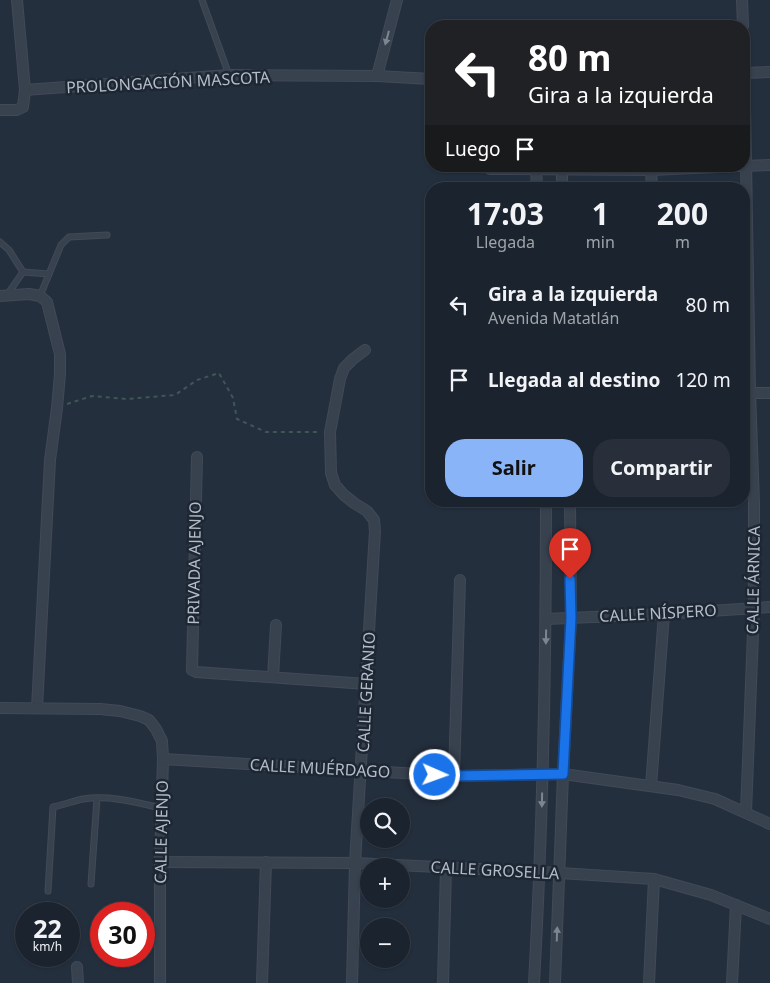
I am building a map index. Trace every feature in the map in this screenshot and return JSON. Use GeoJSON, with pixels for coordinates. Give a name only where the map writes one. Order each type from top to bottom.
{"type":"FeatureCollection","features":[{"type":"Feature","properties":{"kind":"street"},"geometry":{"type":"LineString","coordinates":[[0,110],[16,110],[23,107],[25,90],[17,0]]}},
{"type":"Feature","properties":{"kind":"street"},"geometry":{"type":"LineString","coordinates":[[377,76],[397,0]]}},
{"type":"Feature","properties":{"kind":"street"},"geometry":{"type":"LineString","coordinates":[[742,0],[743,20]]}},
{"type":"Feature","properties":{"kind":"street"},"geometry":{"type":"LineString","coordinates":[[750,73],[770,72]]}},
{"type":"Feature","properties":{"kind":"street","name":"PROLONGACIÓN MASCOTA"},"geometry":{"type":"LineString","coordinates":[[25,90],[229,75],[377,76],[425,79]]}},
{"type":"Feature","properties":{"kind":"street"},"geometry":{"type":"LineString","coordinates":[[750,166],[770,165]]}},
{"type":"Feature","properties":{"kind":"street"},"geometry":{"type":"LineString","coordinates":[[0,708],[37,708],[50,460],[60,374],[60,354],[47,302],[40,296],[29,294],[3,296]]}},
{"type":"Feature","properties":{"kind":"street"},"geometry":{"type":"LineString","coordinates":[[330,432],[340,379],[344,368],[353,358],[365,350]]}},
{"type":"Feature","properties":{"kind":"street"},"geometry":{"type":"LineString","coordinates":[[750,393],[770,393]]}},
{"type":"Feature","properties":{"kind":"street","name":"CALLE GERANIO"},"geometry":{"type":"LineString","coordinates":[[330,432],[331,473],[335,485],[354,503],[367,511],[374,520],[375,531],[356,863],[352,983]]}},
{"type":"Feature","properties":{"kind":"street","name":"CALLE ÁRNICA"},"geometry":{"type":"LineString","coordinates":[[746,812],[754,607],[754,503],[750,440]]}},
{"type":"Feature","properties":{"kind":"street","name":"PRIVADA AJENJO"},"geometry":{"type":"LineString","coordinates":[[196,457],[192,670],[196,672],[273,677]]}},
{"type":"Feature","properties":{"kind":"street"},"geometry":{"type":"LineString","coordinates":[[534,983],[543,774],[546,507]]}},
{"type":"Feature","properties":{"kind":"street"},"geometry":{"type":"LineString","coordinates":[[555,983],[571,618],[570,507]]}},
{"type":"Feature","properties":{"kind":"street"},"geometry":{"type":"LineString","coordinates":[[454,776],[460,580]]}},
{"type":"Feature","properties":{"kind":"street","name":"CALLE NÍSPERO"},"geometry":{"type":"LineString","coordinates":[[546,619],[770,607]]}},
{"type":"Feature","properties":{"kind":"street"},"geometry":{"type":"LineString","coordinates":[[651,786],[664,614]]}},
{"type":"Feature","properties":{"kind":"street"},"geometry":{"type":"LineString","coordinates":[[276,624],[273,677],[366,684]]}},
{"type":"Feature","properties":{"kind":"street","name":"CALLE AJENJO"},"geometry":{"type":"LineString","coordinates":[[37,708],[100,709],[127,712],[149,720],[162,741],[160,983]]}},
{"type":"Feature","properties":{"kind":"street","name":"CALLE MUÉRDAGO"},"geometry":{"type":"LineString","coordinates":[[162,759],[454,776],[563,774],[678,790],[715,799],[770,824]]}},
{"type":"Feature","properties":{"kind":"street","name":"CALLE GROSELLA"},"geometry":{"type":"LineString","coordinates":[[160,862],[356,863],[654,879],[711,895],[770,919]]}},
{"type":"Feature","properties":{"kind":"street"},"geometry":{"type":"LineString","coordinates":[[262,983],[266,862]]}},
{"type":"Feature","properties":{"kind":"street"},"geometry":{"type":"LineString","coordinates":[[443,983],[446,868]]}},
{"type":"Feature","properties":{"kind":"street"},"geometry":{"type":"LineString","coordinates":[[649,983],[654,879]]}},
{"type":"Feature","properties":{"kind":"street"},"geometry":{"type":"LineString","coordinates":[[732,983],[736,905]]}},
{"type":"Feature","properties":{"kind":"street"},"geometry":{"type":"LineString","coordinates":[[77,967],[78,983]]}},
{"type":"Feature","properties":{"kind":"lane"},"geometry":{"type":"LineString","coordinates":[[202,0],[229,75]]}},
{"type":"Feature","properties":{"kind":"lane"},"geometry":{"type":"LineString","coordinates":[[40,296],[61,245],[69,238],[107,235]]}},
{"type":"Feature","properties":{"kind":"lane"},"geometry":{"type":"LineString","coordinates":[[0,242],[9,250],[23,272]]}},
{"type":"Feature","properties":{"kind":"lane"},"geometry":{"type":"LineString","coordinates":[[23,272],[50,274]]}},
{"type":"Feature","properties":{"kind":"lane"},"geometry":{"type":"LineString","coordinates":[[3,296],[23,272]]}},
{"type":"Feature","properties":{"kind":"lane"},"geometry":{"type":"LineString","coordinates":[[48,891],[53,807],[97,798],[117,799],[162,808]]}},
{"type":"Feature","properties":{"kind":"lane"},"geometry":{"type":"LineString","coordinates":[[91,884],[97,798]]}},
{"type":"Feature","properties":{"kind":"path"},"geometry":{"type":"LineString","coordinates":[[57,408],[92,396],[126,399],[175,395],[197,380],[219,373],[233,398],[237,419],[266,432],[330,432]]}},
{"type":"Feature","properties":{"kind":"route"},"geometry":{"type":"LineString","coordinates":[[435,775],[563,774],[571,618],[570,579]]}}]}
